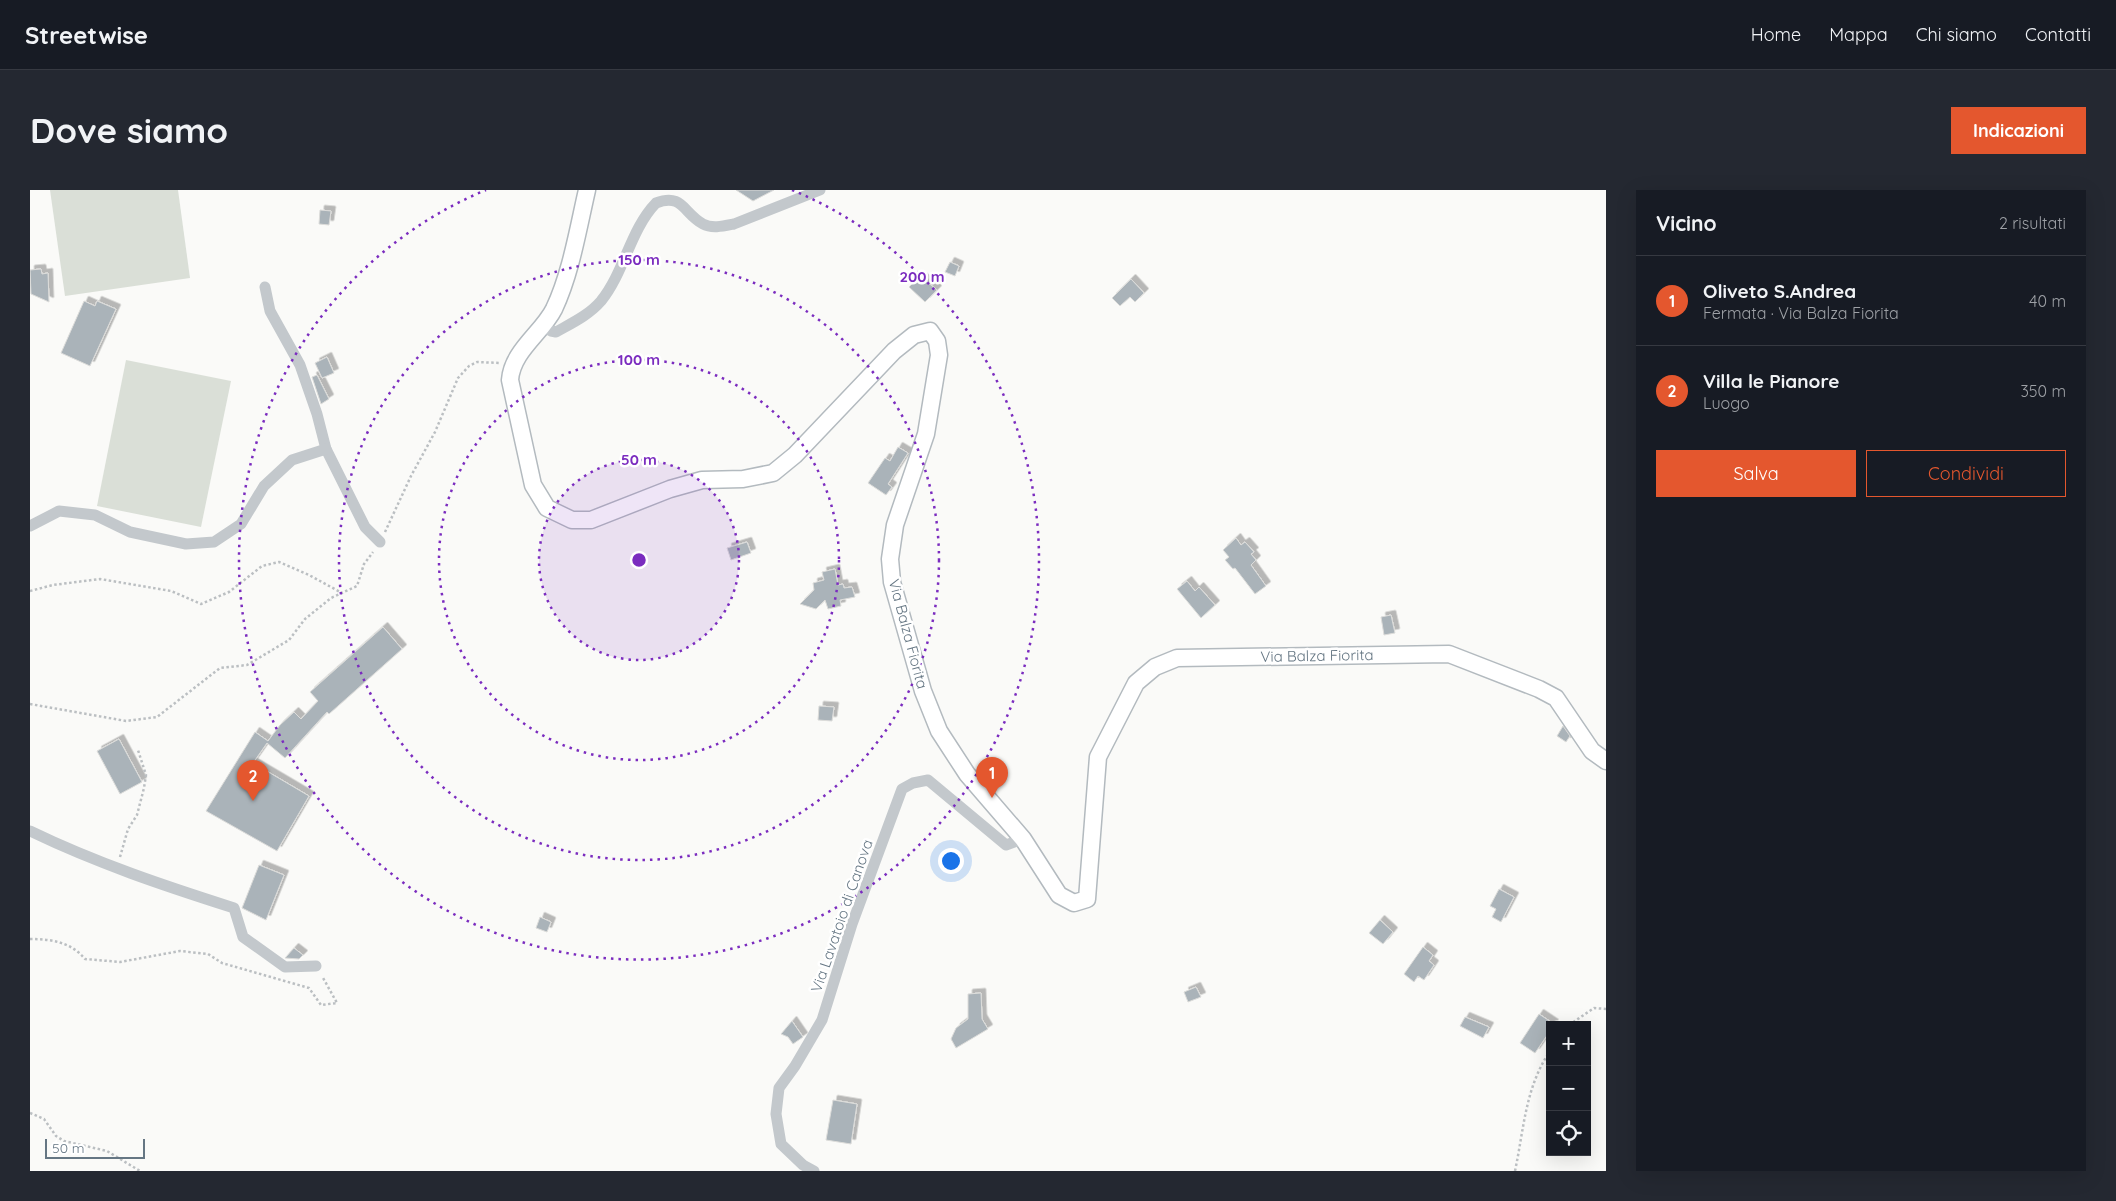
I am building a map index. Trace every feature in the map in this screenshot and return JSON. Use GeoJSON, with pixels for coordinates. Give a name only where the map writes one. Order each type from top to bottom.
{"type":"FeatureCollection","features":[{"type":"Feature","properties":{"kind":"street","name":"Via Balza Fiorita"},"geometry":{"type":"LineString","coordinates":[[587,190],[559,297],[544,326],[530,339],[514,364],[510,380],[533,486],[547,508],[572,520],[590,520],[670,489],[702,480],[743,479],[773,473],[795,455],[894,351],[914,335],[930,331],[937,341],[939,355],[926,434],[895,525],[890,559],[892,582],[923,691],[939,731],[967,774],[1023,839],[1058,895],[1074,903],[1088,899],[1098,757],[1136,683],[1155,667],[1177,658],[1449,654],[1539,688],[1556,698],[1592,751],[1606,761]]}},
{"type":"Feature","properties":{"kind":"street"},"geometry":{"type":"LineString","coordinates":[[544,326],[556,332],[591,311],[601,300],[625,259],[635,234],[656,203],[671,199],[678,202],[702,223],[722,226],[734,224],[820,190]]}},
{"type":"Feature","properties":{"kind":"street"},"geometry":{"type":"LineString","coordinates":[[265,287],[270,311],[300,365],[317,414],[326,449],[365,528],[380,542]]}},
{"type":"Feature","properties":{"kind":"street"},"geometry":{"type":"LineString","coordinates":[[30,526],[59,511],[95,515],[130,532],[186,544],[214,542],[241,524],[264,486],[292,460],[326,449]]}},
{"type":"Feature","properties":{"kind":"street","name":"Via Lavatoio di Canova"},"geometry":{"type":"LineString","coordinates":[[814,1171],[803,1165],[781,1144],[776,1114],[779,1088],[800,1058],[822,1020],[852,924],[902,789],[913,783],[928,780],[1006,845],[1023,839]]}},
{"type":"Feature","properties":{"kind":"street"},"geometry":{"type":"LineString","coordinates":[[30,831],[160,885],[234,908],[243,937],[285,967],[316,966]]}},
{"type":"Feature","properties":{"kind":"path"},"geometry":{"type":"LineString","coordinates":[[30,704],[126,721],[157,717],[220,668],[247,665],[289,640],[305,620],[331,598],[357,586],[364,564],[380,542],[411,476],[435,432],[458,378],[469,366],[476,362],[514,364]]}},
{"type":"Feature","properties":{"kind":"path"},"geometry":{"type":"LineString","coordinates":[[30,591],[53,585],[100,579],[170,591],[201,604],[229,592],[262,566],[279,562],[309,575],[342,593]]}},
{"type":"Feature","properties":{"kind":"path"},"geometry":{"type":"LineString","coordinates":[[117,868],[128,829],[137,815],[144,788],[146,775],[138,750]]}},
{"type":"Feature","properties":{"kind":"path"},"geometry":{"type":"LineString","coordinates":[[30,939],[51,939],[77,949],[85,959],[120,962],[180,951],[208,954],[222,963],[309,988],[321,1005],[337,1003],[316,966]]}},
{"type":"Feature","properties":{"kind":"path"},"geometry":{"type":"LineString","coordinates":[[1575,1021],[1594,1008],[1606,1009]]}},
{"type":"Feature","properties":{"kind":"path"},"geometry":{"type":"LineString","coordinates":[[1515,1171],[1529,1093],[1538,1068],[1546,1057]]}},
{"type":"Feature","properties":{"kind":"path"},"geometry":{"type":"LineString","coordinates":[[30,1113],[44,1119],[56,1136],[64,1141],[107,1151],[140,1171]]}},
{"type":"Feature","properties":{"kind":"shaded area"},"geometry":{"type":"Polygon","coordinates":[[[50,190],[178,190],[190,278],[65,296],[50,190]]]}},
{"type":"Feature","properties":{"kind":"shaded area"},"geometry":{"type":"Polygon","coordinates":[[[126,360],[231,381],[201,527],[97,506],[126,360]]]}},
{"type":"Feature","properties":{"kind":"building"},"geometry":{"type":"Polygon","coordinates":[[[736,190],[774,190],[753,201],[736,190]]]}},
{"type":"Feature","properties":{"kind":"building"},"geometry":{"type":"Polygon","coordinates":[[[320,210],[331,211],[329,225],[319,224],[320,210]]]}},
{"type":"Feature","properties":{"kind":"building"},"geometry":{"type":"Polygon","coordinates":[[[950,262],[959,266],[955,276],[945,272],[950,262]]]}},
{"type":"Feature","properties":{"kind":"building"},"geometry":{"type":"Polygon","coordinates":[[[41,269],[42,274],[48,273],[49,302],[31,294],[30,270],[41,269]]]}},
{"type":"Feature","properties":{"kind":"building"},"geometry":{"type":"Polygon","coordinates":[[[920,276],[937,290],[925,302],[909,287],[920,276]]]}},
{"type":"Feature","properties":{"kind":"building"},"geometry":{"type":"Polygon","coordinates":[[[1131,279],[1144,293],[1135,302],[1130,297],[1120,306],[1112,298],[1131,279]]]}},
{"type":"Feature","properties":{"kind":"building"},"geometry":{"type":"Polygon","coordinates":[[[84,301],[95,306],[97,301],[116,309],[90,366],[61,353],[84,301]]]}},
{"type":"Feature","properties":{"kind":"building"},"geometry":{"type":"Polygon","coordinates":[[[327,357],[334,373],[322,378],[315,363],[327,357]]]}},
{"type":"Feature","properties":{"kind":"building"},"geometry":{"type":"Polygon","coordinates":[[[317,375],[329,399],[321,404],[312,377],[317,375]]]}},
{"type":"Feature","properties":{"kind":"building"},"geometry":{"type":"Polygon","coordinates":[[[898,447],[908,453],[888,484],[892,487],[886,495],[868,483],[885,458],[890,461],[898,447]]]}},
{"type":"Feature","properties":{"kind":"building"},"geometry":{"type":"Polygon","coordinates":[[[1236,538],[1241,545],[1245,542],[1254,552],[1251,554],[1256,560],[1251,565],[1266,586],[1255,594],[1235,568],[1233,569],[1225,560],[1229,557],[1223,550],[1236,538]]]}},
{"type":"Feature","properties":{"kind":"building"},"geometry":{"type":"Polygon","coordinates":[[[747,542],[751,553],[731,560],[727,548],[747,542]]]}},
{"type":"Feature","properties":{"kind":"building"},"geometry":{"type":"Polygon","coordinates":[[[835,569],[838,585],[843,584],[844,588],[852,587],[855,597],[840,600],[841,606],[828,609],[825,600],[816,609],[800,604],[814,590],[813,583],[824,580],[822,572],[835,569]]]}},
{"type":"Feature","properties":{"kind":"building"},"geometry":{"type":"Polygon","coordinates":[[[1187,581],[1195,591],[1199,587],[1215,605],[1201,618],[1177,589],[1187,581]]]}},
{"type":"Feature","properties":{"kind":"building"},"geometry":{"type":"Polygon","coordinates":[[[1391,615],[1395,633],[1384,635],[1381,617],[1391,615]]]}},
{"type":"Feature","properties":{"kind":"building"},"geometry":{"type":"Polygon","coordinates":[[[383,627],[402,649],[329,714],[327,712],[285,758],[267,743],[253,763],[309,796],[277,851],[206,811],[255,732],[268,741],[280,725],[294,712],[301,719],[318,701],[310,692],[383,627]]]}},
{"type":"Feature","properties":{"kind":"building"},"geometry":{"type":"Polygon","coordinates":[[[819,706],[834,707],[832,721],[818,720],[819,706]]]}},
{"type":"Feature","properties":{"kind":"building"},"geometry":{"type":"Polygon","coordinates":[[[1563,726],[1570,736],[1566,742],[1557,736],[1563,726]]]}},
{"type":"Feature","properties":{"kind":"building"},"geometry":{"type":"Polygon","coordinates":[[[119,739],[142,782],[120,794],[97,751],[119,739]]]}},
{"type":"Feature","properties":{"kind":"building"},"geometry":{"type":"Polygon","coordinates":[[[259,865],[284,875],[266,920],[242,908],[259,865]]]}},
{"type":"Feature","properties":{"kind":"building"},"geometry":{"type":"Polygon","coordinates":[[[1499,889],[1514,897],[1501,922],[1492,917],[1496,909],[1490,906],[1499,889]]]}},
{"type":"Feature","properties":{"kind":"building"},"geometry":{"type":"Polygon","coordinates":[[[540,917],[551,922],[547,932],[536,928],[540,917]]]}},
{"type":"Feature","properties":{"kind":"building"},"geometry":{"type":"Polygon","coordinates":[[[1380,920],[1393,932],[1383,944],[1369,933],[1380,920]]]}},
{"type":"Feature","properties":{"kind":"building"},"geometry":{"type":"Polygon","coordinates":[[[1423,947],[1433,955],[1429,961],[1434,965],[1424,980],[1418,976],[1414,982],[1404,974],[1423,947]]]}},
{"type":"Feature","properties":{"kind":"building"},"geometry":{"type":"Polygon","coordinates":[[[294,948],[303,955],[299,959],[285,958],[294,948]]]}},
{"type":"Feature","properties":{"kind":"building"},"geometry":{"type":"Polygon","coordinates":[[[1196,987],[1201,997],[1188,1002],[1184,992],[1196,987]]]}},
{"type":"Feature","properties":{"kind":"building"},"geometry":{"type":"Polygon","coordinates":[[[981,993],[982,1019],[988,1029],[956,1048],[951,1039],[956,1028],[968,1019],[968,994],[981,993]]]}},
{"type":"Feature","properties":{"kind":"building"},"geometry":{"type":"Polygon","coordinates":[[[1539,1014],[1550,1021],[1546,1021],[1546,1037],[1535,1053],[1520,1043],[1539,1014]]]}},
{"type":"Feature","properties":{"kind":"building"},"geometry":{"type":"Polygon","coordinates":[[[1465,1017],[1489,1027],[1483,1038],[1460,1026],[1465,1017]]]}},
{"type":"Feature","properties":{"kind":"building"},"geometry":{"type":"Polygon","coordinates":[[[792,1021],[803,1037],[793,1044],[788,1037],[781,1034],[792,1021]]]}},
{"type":"Feature","properties":{"kind":"building"},"geometry":{"type":"Polygon","coordinates":[[[833,1100],[857,1104],[851,1144],[826,1140],[833,1100]]]}},
{"type":"Feature","properties":{"kind":"place","name":"Oliveto S.Andrea"},"geometry":{"type":"Point","coordinates":[992,798]}},
{"type":"Feature","properties":{"kind":"place","name":"Villa le Pianore"},"geometry":{"type":"Point","coordinates":[253,801]}}]}
